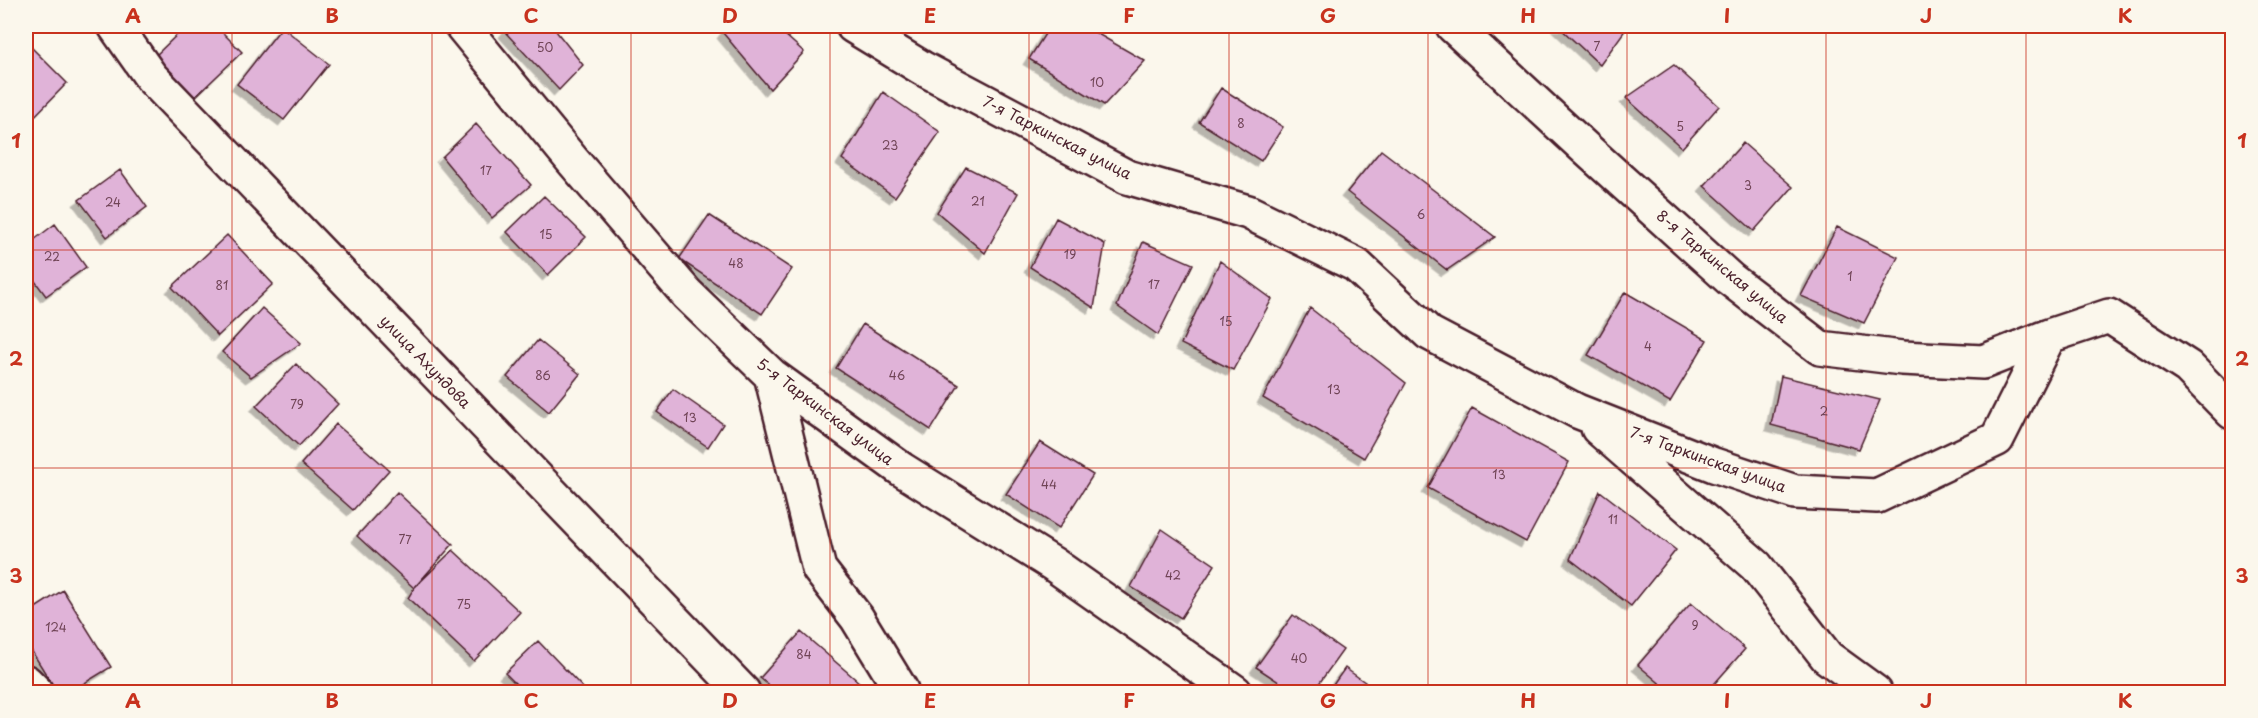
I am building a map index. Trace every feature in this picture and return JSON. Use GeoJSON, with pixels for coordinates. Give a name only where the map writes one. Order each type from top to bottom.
{"type":"FeatureCollection","features":[{"type":"Feature","properties":{"kind":"street","name":"улица Ахундова"},"geometry":{"type":"LineString","coordinates":[[115,26],[151,77],[743,693]]}},
{"type":"Feature","properties":{"kind":"street","name":"5-я Таркинская улица"},"geometry":{"type":"LineString","coordinates":[[462,26],[572,160],[687,294],[771,375],[901,469],[1053,564],[1235,693]]}},
{"type":"Feature","properties":{"kind":"street","name":"7-я Таркинская улица"},"geometry":{"type":"LineString","coordinates":[[853,26],[922,68],[1127,177],[1248,212],[1356,265],[1429,333],[1577,411],[1714,465],[1795,492],[1877,496],[1997,439],[2049,336]]}},
{"type":"Feature","properties":{"kind":"street","name":"8-я Таркинская улица"},"geometry":{"type":"LineString","coordinates":[[1454,26],[1730,279],[1820,348],[1902,358],[1983,362],[2049,336]]}},
{"type":"Feature","properties":{"kind":"street"},"geometry":{"type":"LineString","coordinates":[[2049,336],[2109,316],[2188,367],[2232,412]]}},
{"type":"Feature","properties":{"kind":"street"},"geometry":{"type":"LineString","coordinates":[[771,375],[819,569],[858,618],[901,690]]}},
{"type":"Feature","properties":{"kind":"street","name":"7-я Таркинская улица"},"geometry":{"type":"LineString","coordinates":[[1577,411],[1756,566],[1827,657],[1875,693]]}},
{"type":"Feature","properties":{"kind":"street"},"geometry":{"type":"LineString","coordinates":[[26,682],[36,693]]}},
{"type":"Feature","properties":{"kind":"building"},"geometry":{"type":"Polygon","coordinates":[[[186,26],[216,26],[242,52],[191,101],[151,60],[186,26]]]}},
{"type":"Feature","properties":{"kind":"building"},"geometry":{"type":"Polygon","coordinates":[[[510,26],[552,26],[583,65],[559,90],[505,32],[510,26]]]}},
{"type":"Feature","properties":{"kind":"building"},"geometry":{"type":"Polygon","coordinates":[[[729,26],[775,26],[804,52],[770,89],[723,33],[729,26]]]}},
{"type":"Feature","properties":{"kind":"building"},"geometry":{"type":"Polygon","coordinates":[[[1050,26],[1084,26],[1145,61],[1104,105],[1029,59],[1050,26]]]}},
{"type":"Feature","properties":{"kind":"building"},"geometry":{"type":"Polygon","coordinates":[[[1558,26],[1622,26],[1626,29],[1600,65],[1558,26]]]}},
{"type":"Feature","properties":{"kind":"building"},"geometry":{"type":"Polygon","coordinates":[[[282,27],[329,64],[284,120],[237,84],[282,27]]]}},
{"type":"Feature","properties":{"kind":"building"},"geometry":{"type":"Polygon","coordinates":[[[26,42],[67,83],[26,125],[26,42]]]}},
{"type":"Feature","properties":{"kind":"building"},"geometry":{"type":"Polygon","coordinates":[[[1674,65],[1719,106],[1682,148],[1626,98],[1674,65]]]}},
{"type":"Feature","properties":{"kind":"building"},"geometry":{"type":"Polygon","coordinates":[[[1221,88],[1283,127],[1261,161],[1199,122],[1221,88]]]}},
{"type":"Feature","properties":{"kind":"building"},"geometry":{"type":"Polygon","coordinates":[[[883,92],[940,132],[895,197],[842,159],[883,92]]]}},
{"type":"Feature","properties":{"kind":"building"},"geometry":{"type":"Polygon","coordinates":[[[476,124],[531,185],[492,218],[442,157],[476,124]]]}},
{"type":"Feature","properties":{"kind":"building"},"geometry":{"type":"Polygon","coordinates":[[[1743,143],[1793,187],[1754,231],[1704,186],[1743,143]]]}},
{"type":"Feature","properties":{"kind":"building"},"geometry":{"type":"Polygon","coordinates":[[[1381,150],[1495,237],[1447,270],[1347,192],[1381,150]]]}},
{"type":"Feature","properties":{"kind":"building"},"geometry":{"type":"Polygon","coordinates":[[[966,167],[1018,193],[985,253],[937,212],[966,167]]]}},
{"type":"Feature","properties":{"kind":"building"},"geometry":{"type":"Polygon","coordinates":[[[120,170],[147,207],[107,237],[79,200],[120,170]]]}},
{"type":"Feature","properties":{"kind":"building"},"geometry":{"type":"Polygon","coordinates":[[[544,196],[586,237],[548,275],[507,232],[544,196]]]}},
{"type":"Feature","properties":{"kind":"building"},"geometry":{"type":"Polygon","coordinates":[[[709,215],[792,269],[762,314],[679,259],[709,215]]]}},
{"type":"Feature","properties":{"kind":"building"},"geometry":{"type":"Polygon","coordinates":[[[1056,218],[1105,244],[1094,308],[1030,267],[1056,218]]]}},
{"type":"Feature","properties":{"kind":"building"},"geometry":{"type":"Polygon","coordinates":[[[55,224],[86,267],[46,296],[26,269],[26,246],[55,224]]]}},
{"type":"Feature","properties":{"kind":"building"},"geometry":{"type":"Polygon","coordinates":[[[1837,227],[1898,257],[1864,323],[1801,296],[1837,227]]]}},
{"type":"Feature","properties":{"kind":"building"},"geometry":{"type":"Polygon","coordinates":[[[227,235],[273,284],[218,336],[172,287],[227,235]]]}},
{"type":"Feature","properties":{"kind":"building"},"geometry":{"type":"Polygon","coordinates":[[[1143,242],[1193,264],[1158,335],[1117,306],[1143,242]]]}},
{"type":"Feature","properties":{"kind":"building"},"geometry":{"type":"Polygon","coordinates":[[[1220,261],[1272,299],[1233,370],[1181,344],[1220,261]]]}},
{"type":"Feature","properties":{"kind":"building"},"geometry":{"type":"Polygon","coordinates":[[[1625,292],[1707,340],[1670,402],[1588,355],[1625,292]]]}},
{"type":"Feature","properties":{"kind":"building"},"geometry":{"type":"Polygon","coordinates":[[[262,308],[301,343],[251,377],[222,352],[262,308]]]}},
{"type":"Feature","properties":{"kind":"building"},"geometry":{"type":"Polygon","coordinates":[[[1310,308],[1406,383],[1364,458],[1263,398],[1310,308]]]}},
{"type":"Feature","properties":{"kind":"building"},"geometry":{"type":"Polygon","coordinates":[[[863,324],[959,385],[931,430],[836,368],[863,324]]]}},
{"type":"Feature","properties":{"kind":"building"},"geometry":{"type":"Polygon","coordinates":[[[538,340],[580,374],[549,412],[507,377],[538,340]]]}},
{"type":"Feature","properties":{"kind":"building"},"geometry":{"type":"Polygon","coordinates":[[[296,364],[338,404],[299,446],[256,406],[296,364]]]}},
{"type":"Feature","properties":{"kind":"building"},"geometry":{"type":"Polygon","coordinates":[[[1781,376],[1880,400],[1859,449],[1771,425],[1781,376]]]}},
{"type":"Feature","properties":{"kind":"building"},"geometry":{"type":"Polygon","coordinates":[[[673,389],[723,424],[708,447],[657,412],[673,389]]]}},
{"type":"Feature","properties":{"kind":"building"},"geometry":{"type":"Polygon","coordinates":[[[1472,408],[1569,462],[1526,542],[1428,488],[1472,408]]]}},
{"type":"Feature","properties":{"kind":"building"},"geometry":{"type":"Polygon","coordinates":[[[336,424],[389,470],[353,510],[301,464],[336,424]]]}},
{"type":"Feature","properties":{"kind":"building"},"geometry":{"type":"Polygon","coordinates":[[[1040,442],[1093,475],[1059,528],[1006,494],[1040,442]]]}},
{"type":"Feature","properties":{"kind":"building"},"geometry":{"type":"Polygon","coordinates":[[[1600,491],[1676,550],[1631,606],[1570,559],[1600,491]]]}},
{"type":"Feature","properties":{"kind":"building"},"geometry":{"type":"Polygon","coordinates":[[[397,492],[453,544],[414,588],[357,536],[397,492]]]}},
{"type":"Feature","properties":{"kind":"building"},"geometry":{"type":"Polygon","coordinates":[[[1162,529],[1215,565],[1181,618],[1131,587],[1162,529]]]}},
{"type":"Feature","properties":{"kind":"building"},"geometry":{"type":"Polygon","coordinates":[[[453,550],[520,612],[474,661],[408,598],[414,588],[453,550]]]}},
{"type":"Feature","properties":{"kind":"building"},"geometry":{"type":"Polygon","coordinates":[[[63,590],[111,667],[70,692],[57,692],[26,642],[26,614],[63,590]]]}},
{"type":"Feature","properties":{"kind":"building"},"geometry":{"type":"Polygon","coordinates":[[[1691,603],[1745,649],[1707,692],[1670,692],[1638,665],[1691,603]]]}},
{"type":"Feature","properties":{"kind":"building"},"geometry":{"type":"Polygon","coordinates":[[[1293,615],[1343,650],[1313,692],[1294,692],[1256,667],[1293,615]]]}},
{"type":"Feature","properties":{"kind":"building"},"geometry":{"type":"Polygon","coordinates":[[[801,632],[860,683],[851,692],[777,692],[760,678],[801,632]]]}},
{"type":"Feature","properties":{"kind":"building"},"geometry":{"type":"Polygon","coordinates":[[[538,641],[583,688],[578,692],[524,692],[505,673],[538,641]]]}},
{"type":"Feature","properties":{"kind":"building"},"geometry":{"type":"Polygon","coordinates":[[[1345,668],[1379,692],[1328,692],[1345,668]]]}}]}
